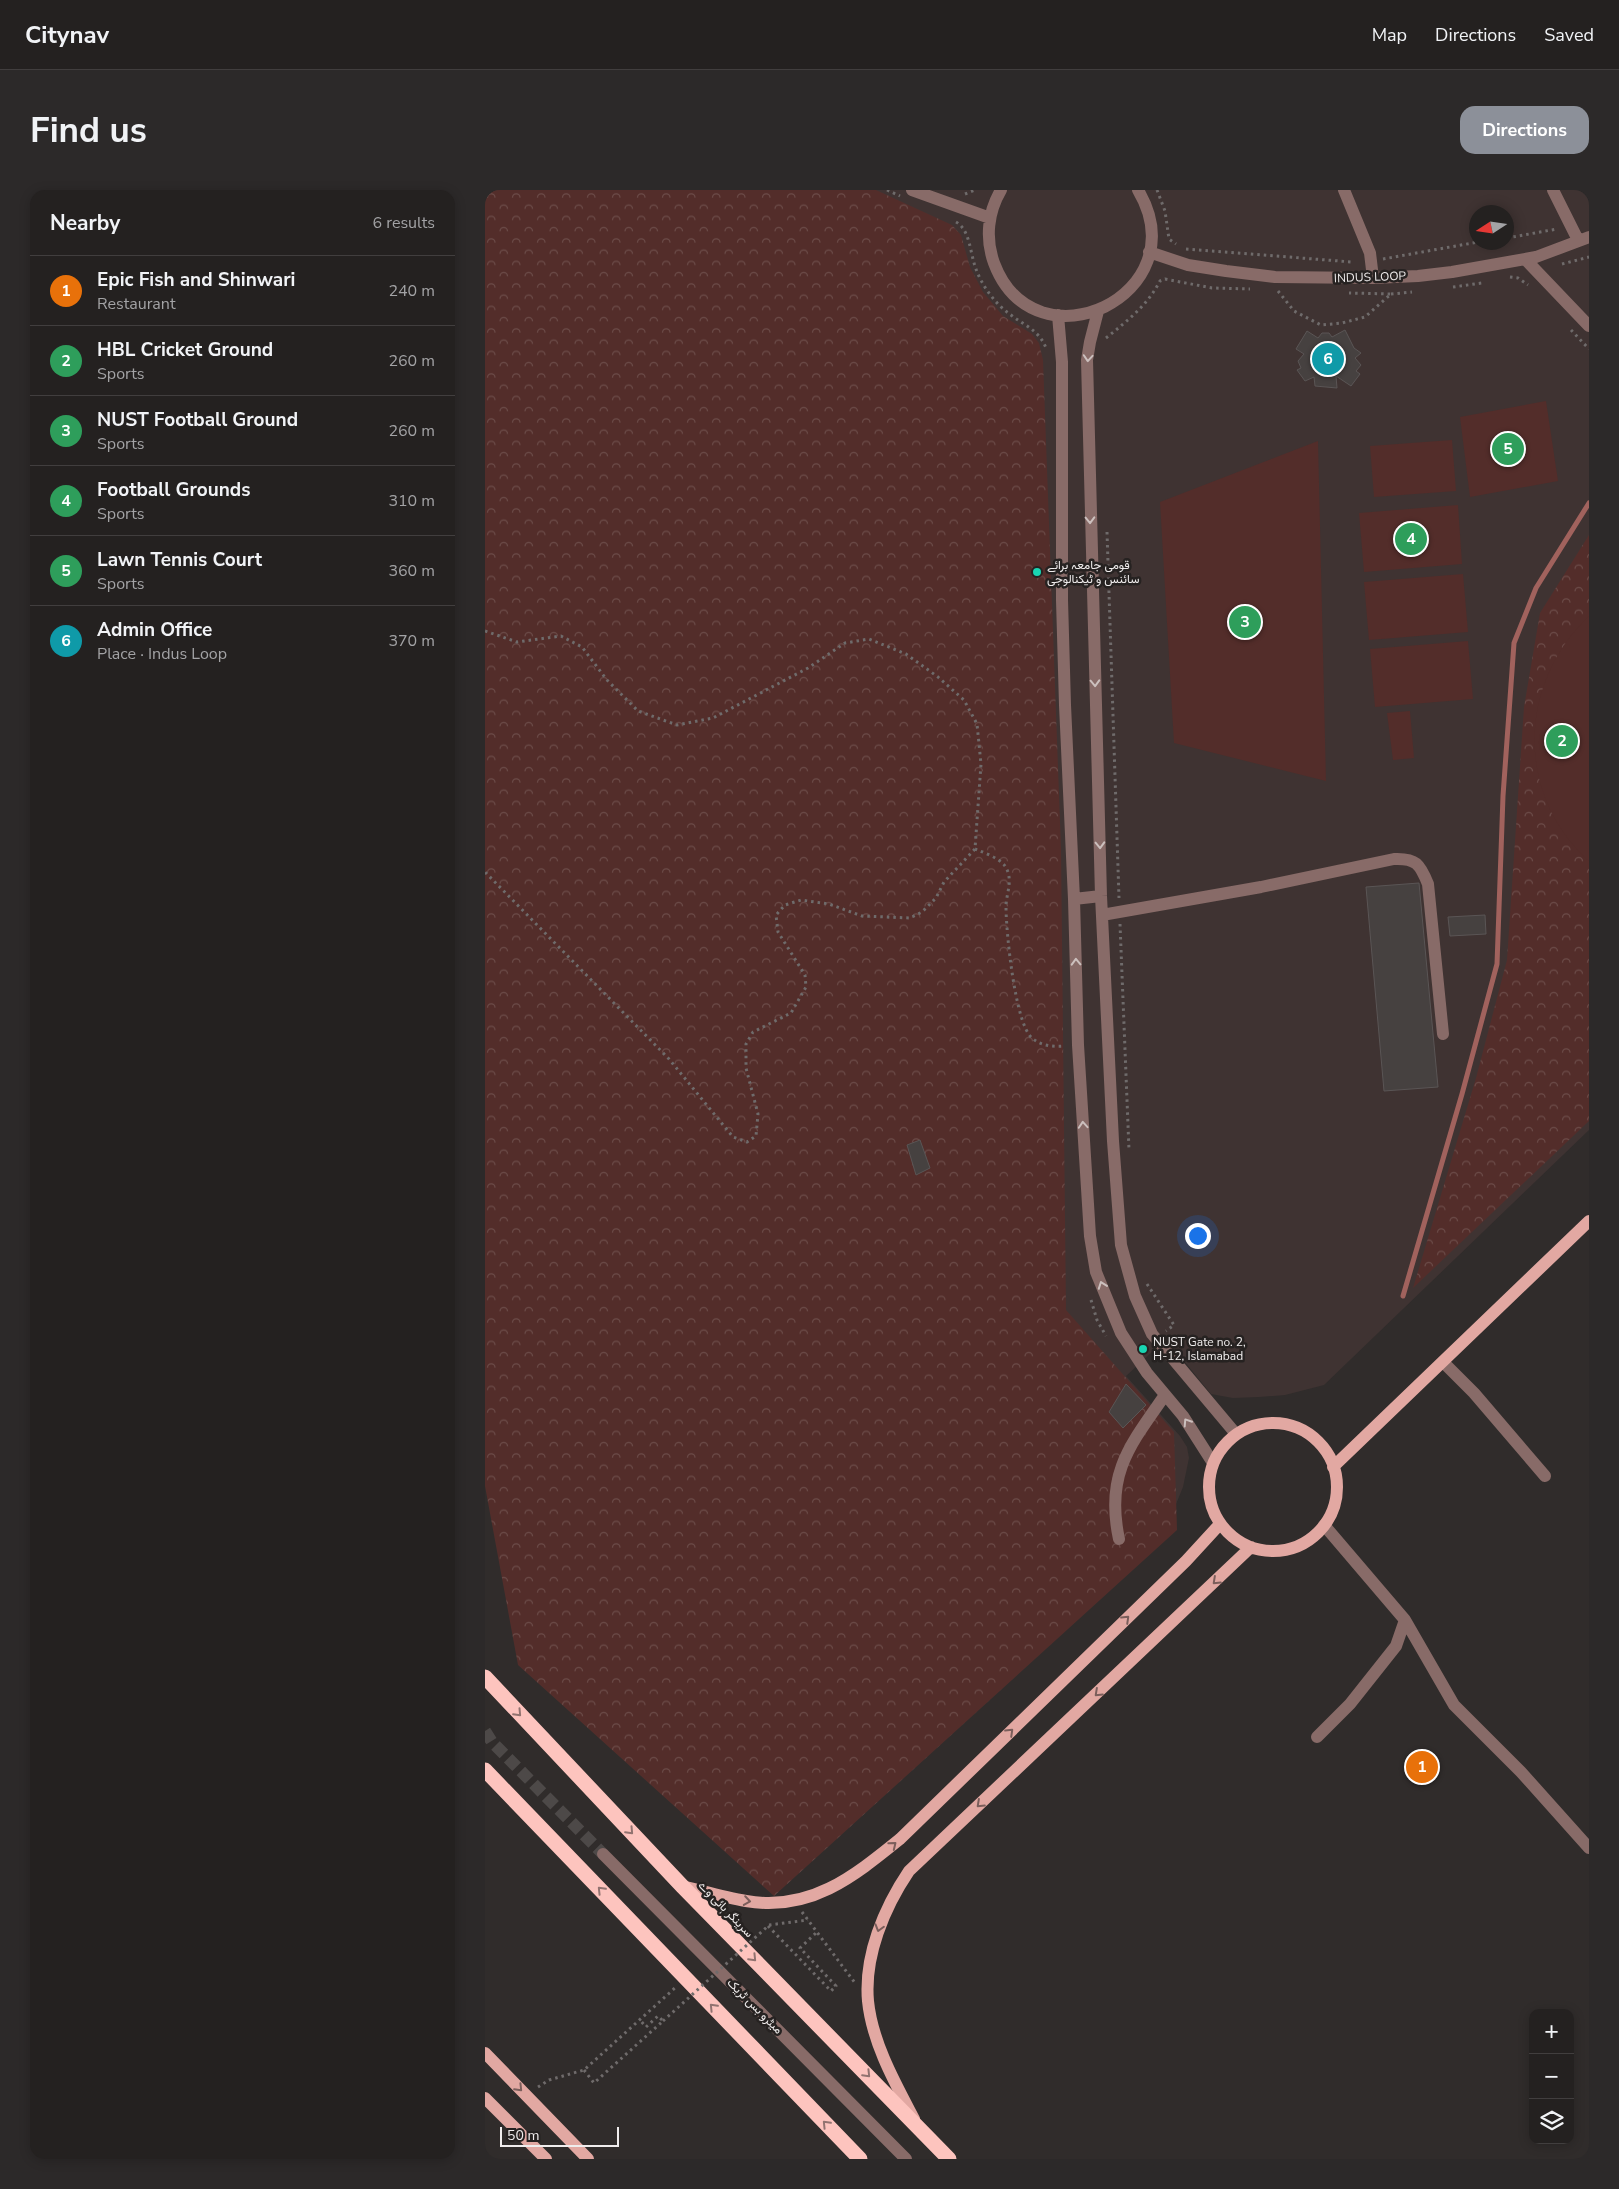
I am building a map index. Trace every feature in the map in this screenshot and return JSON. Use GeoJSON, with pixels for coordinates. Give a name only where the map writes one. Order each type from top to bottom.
{"type":"FeatureCollection","features":[{"type":"Feature","properties":{"kind":"highway","name":"سرینگر ہائی وے"},"geometry":{"type":"LineString","coordinates":[[485,1677],[682,1886],[949,2159]]}},
{"type":"Feature","properties":{"kind":"highway"},"geometry":{"type":"LineString","coordinates":[[485,1770],[860,2159]]}},
{"type":"Feature","properties":{"kind":"main road"},"geometry":{"type":"LineString","coordinates":[[1333,1466],[1589,1221]]}},
{"type":"Feature","properties":{"kind":"main road"},"geometry":{"type":"LineString","coordinates":[[1265,1423],[1281,1423],[1296,1427],[1310,1435],[1324,1449],[1333,1466],[1337,1487],[1333,1507],[1324,1525],[1309,1539],[1292,1548],[1271,1551],[1251,1547],[1234,1538],[1220,1524],[1211,1505],[1209,1484],[1213,1463],[1223,1447],[1236,1434],[1250,1427],[1265,1423]]}},
{"type":"Feature","properties":{"kind":"main road"},"geometry":{"type":"LineString","coordinates":[[682,1886],[746,1901],[794,1901],[836,1887],[857,1874],[899,1839],[1186,1561],[1220,1524]]}},
{"type":"Feature","properties":{"kind":"main road"},"geometry":{"type":"LineString","coordinates":[[919,2128],[895,2084],[873,2026],[868,2001],[870,1969],[879,1926],[892,1896],[909,1872],[1251,1547]]}},
{"type":"Feature","properties":{"kind":"main road"},"geometry":{"type":"LineString","coordinates":[[485,2053],[526,2094],[583,2158]]}},
{"type":"Feature","properties":{"kind":"main road"},"geometry":{"type":"LineString","coordinates":[[485,2098],[546,2159]]}},
{"type":"Feature","properties":{"kind":"street"},"geometry":{"type":"LineString","coordinates":[[1001,190],[990,218],[990,249],[996,269],[1003,281],[1026,303],[1041,311],[1059,315],[1081,315],[1098,310],[1117,301],[1130,289],[1142,271],[1149,252],[1150,222],[1145,203],[1137,190]]}},
{"type":"Feature","properties":{"kind":"street"},"geometry":{"type":"LineString","coordinates":[[1344,190],[1370,253],[1373,278]]}},
{"type":"Feature","properties":{"kind":"street"},"geometry":{"type":"LineString","coordinates":[[1553,190],[1570,226],[1583,239]]}},
{"type":"Feature","properties":{"kind":"street"},"geometry":{"type":"LineString","coordinates":[[908,194],[990,218]]}},
{"type":"Feature","properties":{"kind":"street","name":"INDUS LOOP"},"geometry":{"type":"LineString","coordinates":[[1149,252],[1188,265],[1236,272],[1314,278],[1373,278],[1418,276],[1536,257],[1583,239]]}},
{"type":"Feature","properties":{"kind":"street"},"geometry":{"type":"LineString","coordinates":[[1525,259],[1589,326]]}},
{"type":"Feature","properties":{"kind":"street"},"geometry":{"type":"LineString","coordinates":[[1098,310],[1089,342],[1087,360],[1101,896],[1113,1141],[1121,1245],[1135,1296],[1146,1322],[1157,1340],[1236,1434]]}},
{"type":"Feature","properties":{"kind":"street"},"geometry":{"type":"LineString","coordinates":[[1059,315],[1062,362],[1061,600],[1074,898],[1078,1045],[1090,1236],[1097,1272],[1121,1333],[1147,1373],[1183,1416],[1213,1463]]}},
{"type":"Feature","properties":{"kind":"street"},"geometry":{"type":"LineString","coordinates":[[1102,915],[1119,910],[1261,887],[1394,859],[1408,858],[1417,863],[1423,871],[1428,884],[1443,1034]]}},
{"type":"Feature","properties":{"kind":"street"},"geometry":{"type":"LineString","coordinates":[[1074,898],[1101,896]]}},
{"type":"Feature","properties":{"kind":"street"},"geometry":{"type":"LineString","coordinates":[[1443,1362],[1474,1394],[1545,1476]]}},
{"type":"Feature","properties":{"kind":"street"},"geometry":{"type":"LineString","coordinates":[[1119,1538],[1114,1496],[1120,1468],[1139,1431],[1165,1395]]}},
{"type":"Feature","properties":{"kind":"street"},"geometry":{"type":"LineString","coordinates":[[1324,1525],[1405,1620],[1454,1705],[1521,1772],[1589,1848]]}},
{"type":"Feature","properties":{"kind":"street"},"geometry":{"type":"LineString","coordinates":[[1317,1737],[1351,1704],[1396,1646],[1405,1620]]}},
{"type":"Feature","properties":{"kind":"street","name":"میٹرو بس ٹریک"},"geometry":{"type":"LineString","coordinates":[[603,1854],[906,2159]]}},
{"type":"Feature","properties":{"kind":"path"},"geometry":{"type":"LineString","coordinates":[[887,190],[908,194]]}},
{"type":"Feature","properties":{"kind":"path"},"geometry":{"type":"LineString","coordinates":[[1157,190],[1165,211],[1169,239],[1173,244],[1186,249],[1352,262],[1371,261],[1469,244]]}},
{"type":"Feature","properties":{"kind":"path"},"geometry":{"type":"LineString","coordinates":[[950,219],[959,224],[966,234],[975,268],[992,298],[1010,315],[1033,328],[1043,341],[1047,354]]}},
{"type":"Feature","properties":{"kind":"path"},"geometry":{"type":"LineString","coordinates":[[1514,237],[1570,226]]}},
{"type":"Feature","properties":{"kind":"path"},"geometry":{"type":"LineString","coordinates":[[1558,265],[1589,257]]}},
{"type":"Feature","properties":{"kind":"path"},"geometry":{"type":"LineString","coordinates":[[1503,278],[1519,278],[1530,287]]}},
{"type":"Feature","properties":{"kind":"path"},"geometry":{"type":"LineString","coordinates":[[1105,339],[1137,314],[1154,293],[1160,281],[1165,279],[1212,288],[1259,290]]}},
{"type":"Feature","properties":{"kind":"path"},"geometry":{"type":"LineString","coordinates":[[1444,288],[1486,282]]}},
{"type":"Feature","properties":{"kind":"path"},"geometry":{"type":"LineString","coordinates":[[1268,290],[1287,291]]}},
{"type":"Feature","properties":{"kind":"path"},"geometry":{"type":"LineString","coordinates":[[1278,291],[1294,311],[1321,325],[1342,323],[1365,317],[1391,294]]}},
{"type":"Feature","properties":{"kind":"path"},"geometry":{"type":"LineString","coordinates":[[1345,293],[1391,294],[1419,291]]}},
{"type":"Feature","properties":{"kind":"path"},"geometry":{"type":"LineString","coordinates":[[1569,328],[1589,349]]}},
{"type":"Feature","properties":{"kind":"path"},"geometry":{"type":"LineString","coordinates":[[1107,530],[1119,910],[1130,1156]]}},
{"type":"Feature","properties":{"kind":"path"},"geometry":{"type":"LineString","coordinates":[[485,631],[517,642],[561,636],[583,647],[607,680],[638,711],[677,725],[713,718],[808,668],[845,643],[869,639],[905,654],[938,677],[964,700],[977,724],[981,764],[975,850],[944,882],[936,898],[922,912],[910,918],[862,916],[829,904],[801,900],[785,905],[776,915],[778,932],[805,975],[806,987],[791,1013],[753,1032],[746,1044],[746,1068],[758,1114],[756,1136],[747,1142],[733,1137],[669,1059],[485,872]]}},
{"type":"Feature","properties":{"kind":"path"},"geometry":{"type":"LineString","coordinates":[[975,850],[1004,865],[1009,875],[1010,890],[1006,906],[1014,988],[1022,1019],[1030,1037],[1040,1044],[1056,1046],[1078,1045]]}},
{"type":"Feature","properties":{"kind":"path"},"geometry":{"type":"LineString","coordinates":[[1144,1279],[1157,1302],[1174,1324],[1157,1340]]}},
{"type":"Feature","properties":{"kind":"path"},"geometry":{"type":"LineString","coordinates":[[1091,1300],[1097,1320],[1106,1337]]}},
{"type":"Feature","properties":{"kind":"path"},"geometry":{"type":"LineString","coordinates":[[794,1901],[868,2001]]}},
{"type":"Feature","properties":{"kind":"path"},"geometry":{"type":"LineString","coordinates":[[584,2070],[594,2083],[768,1926],[808,1920]]}},
{"type":"Feature","properties":{"kind":"path"},"geometry":{"type":"LineString","coordinates":[[768,1926],[831,1991],[836,1986],[800,1948],[817,1932]]}},
{"type":"Feature","properties":{"kind":"path"},"geometry":{"type":"LineString","coordinates":[[526,2094],[549,2080],[584,2070],[686,1978]]}},
{"type":"Feature","properties":{"kind":"path"},"geometry":{"type":"LineString","coordinates":[[640,2020],[646,2027],[658,2016],[663,2022]]}},
{"type":"Feature","properties":{"kind":"shaded area","name":"قومی جامعہ برائے سائنس و ٹیکنالوجی"},"geometry":{"type":"Polygon","coordinates":[[[485,190],[1589,190],[1589,1130],[1324,1385],[1285,1395],[1233,1398],[1211,1394],[1166,1339],[1126,1376],[1180,1436],[1187,1447],[1189,1458],[1183,1487],[1174,1509],[1162,1530],[485,190]]]}},
{"type":"Feature","properties":{"kind":"green space"},"geometry":{"type":"Polygon","coordinates":[[[485,190],[876,190],[952,225],[961,235],[970,267],[983,292],[1003,316],[1032,334],[1039,343],[1043,360],[1061,849],[1066,1310],[1174,1432],[1177,1530],[774,1896],[518,1665],[485,1486],[485,190]]]}},
{"type":"Feature","properties":{"kind":"green space"},"geometry":{"type":"Polygon","coordinates":[[[1546,401],[1558,481],[1470,497],[1460,417],[1546,401]]]}},
{"type":"Feature","properties":{"kind":"green space"},"geometry":{"type":"Polygon","coordinates":[[[1452,440],[1456,491],[1374,497],[1370,446],[1452,440]]]}},
{"type":"Feature","properties":{"kind":"green space"},"geometry":{"type":"Polygon","coordinates":[[[1318,441],[1326,781],[1174,743],[1160,502],[1318,441]]]}},
{"type":"Feature","properties":{"kind":"green space"},"geometry":{"type":"Polygon","coordinates":[[[1458,505],[1462,564],[1364,572],[1359,513],[1458,505]]]}},
{"type":"Feature","properties":{"kind":"green space"},"geometry":{"type":"Polygon","coordinates":[[[1589,535],[1589,1121],[1413,1288],[1476,1078],[1507,960],[1524,707],[1540,613],[1589,535]]]}},
{"type":"Feature","properties":{"kind":"green space"},"geometry":{"type":"Polygon","coordinates":[[[1463,574],[1468,632],[1369,640],[1364,582],[1463,574]]]}},
{"type":"Feature","properties":{"kind":"green space"},"geometry":{"type":"Polygon","coordinates":[[[1589,616],[1589,861],[1565,834],[1548,804],[1538,772],[1535,739],[1538,706],[1549,673],[1566,643],[1589,616]]]}},
{"type":"Feature","properties":{"kind":"green space"},"geometry":{"type":"Polygon","coordinates":[[[1468,641],[1473,699],[1375,707],[1370,649],[1468,641]]]}},
{"type":"Feature","properties":{"kind":"green space"},"geometry":{"type":"Polygon","coordinates":[[[1410,711],[1414,758],[1393,760],[1387,713],[1410,711]]]}},
{"type":"Feature","properties":{"kind":"building"},"geometry":{"type":"Polygon","coordinates":[[[1345,330],[1354,348],[1361,353],[1355,358],[1361,365],[1356,371],[1360,374],[1351,386],[1336,376],[1337,388],[1315,386],[1314,377],[1305,381],[1297,370],[1301,368],[1298,361],[1304,354],[1296,349],[1307,331],[1318,338],[1322,333],[1329,333],[1332,337],[1345,330]]]}},
{"type":"Feature","properties":{"kind":"building"},"geometry":{"type":"Polygon","coordinates":[[[1419,883],[1438,1087],[1384,1091],[1366,887],[1419,883]]]}},
{"type":"Feature","properties":{"kind":"building"},"geometry":{"type":"Polygon","coordinates":[[[1485,915],[1486,934],[1450,936],[1448,917],[1485,915]]]}},
{"type":"Feature","properties":{"kind":"building"},"geometry":{"type":"Polygon","coordinates":[[[920,1140],[930,1168],[916,1175],[907,1145],[920,1140]]]}},
{"type":"Feature","properties":{"kind":"building"},"geometry":{"type":"Polygon","coordinates":[[[1126,1384],[1146,1405],[1123,1428],[1109,1412],[1126,1384]]]}},
{"type":"Feature","properties":{"kind":"waterway"},"geometry":{"type":"LineString","coordinates":[[1403,1296],[1462,1094],[1497,964],[1503,796],[1514,643],[1536,588],[1589,503]]}},
{"type":"Feature","properties":{"kind":"tunnel"},"geometry":{"type":"LineString","coordinates":[[485,1731],[492,1742],[603,1854]]}},
{"type":"Feature","properties":{"kind":"place","name":"Admin Office"},"geometry":{"type":"Point","coordinates":[1328,359]}},
{"type":"Feature","properties":{"kind":"place","name":"Lawn Tennis Court"},"geometry":{"type":"Point","coordinates":[1508,449]}},
{"type":"Feature","properties":{"kind":"place","name":"Football Grounds"},"geometry":{"type":"Point","coordinates":[1411,539]}},
{"type":"Feature","properties":{"kind":"place","name":"قومی جامعہ برائے سائنس و ٹیکنالوجی"},"geometry":{"type":"Point","coordinates":[1037,572]}},
{"type":"Feature","properties":{"kind":"place","name":"NUST Football Ground"},"geometry":{"type":"Point","coordinates":[1245,622]}},
{"type":"Feature","properties":{"kind":"place","name":"HBL Cricket Ground"},"geometry":{"type":"Point","coordinates":[1562,741]}},
{"type":"Feature","properties":{"kind":"place","name":"NUST Gate no. 2, H-12, Islamabad"},"geometry":{"type":"Point","coordinates":[1143,1349]}},
{"type":"Feature","properties":{"kind":"place","name":"Epic Fish and Shinwari"},"geometry":{"type":"Point","coordinates":[1422,1767]}}]}
